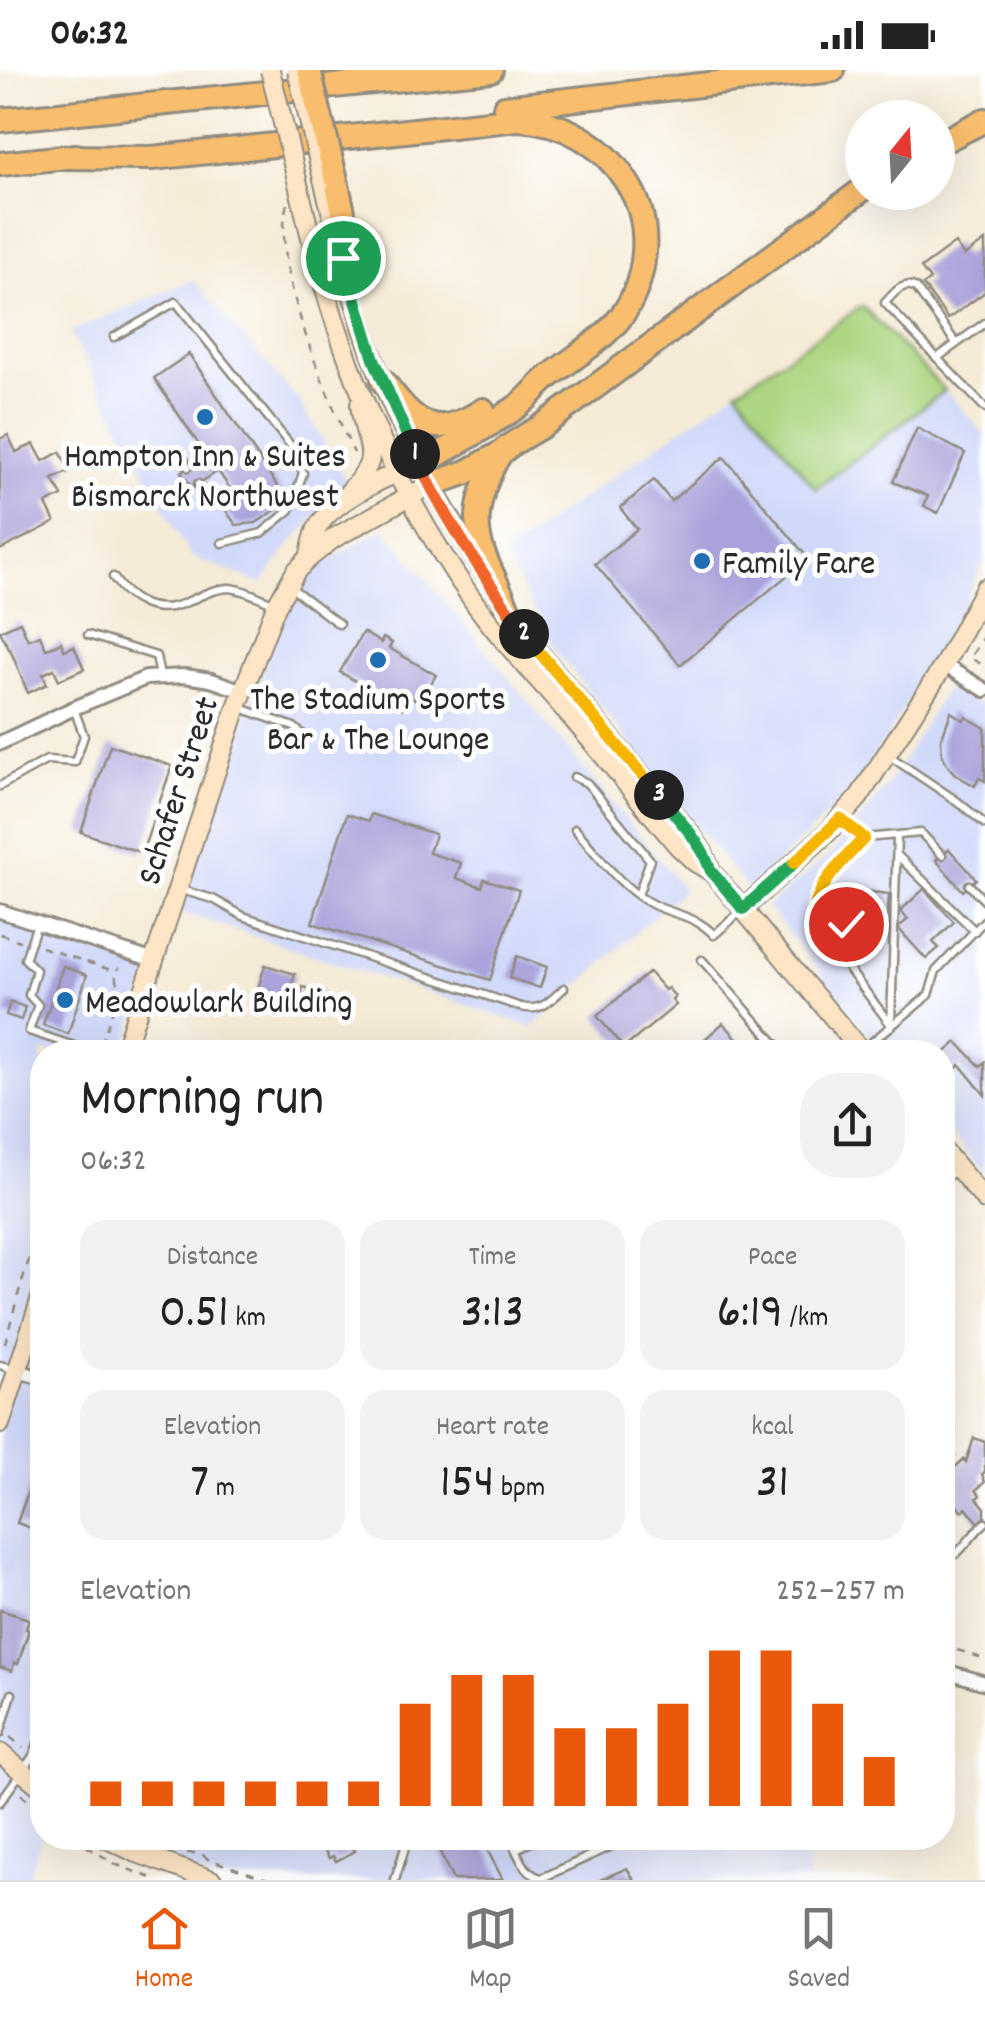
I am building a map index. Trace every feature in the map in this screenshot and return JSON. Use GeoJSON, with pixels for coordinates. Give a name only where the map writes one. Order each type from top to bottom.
{"type":"FeatureCollection","features":[{"type":"Feature","properties":{"kind":"highway"},"geometry":{"type":"LineString","coordinates":[[0,120],[380,70]]}},
{"type":"Feature","properties":{"kind":"highway"},"geometry":{"type":"LineString","coordinates":[[304,79],[491,70]]}},
{"type":"Feature","properties":{"kind":"highway"},"geometry":{"type":"LineString","coordinates":[[0,164],[833,70]]}},
{"type":"Feature","properties":{"kind":"highway"},"geometry":{"type":"LineString","coordinates":[[304,79],[329,177],[343,212],[342,252]]}},
{"type":"Feature","properties":{"kind":"highway"},"geometry":{"type":"LineString","coordinates":[[63,157],[180,156],[507,119],[541,121],[576,134],[608,158],[631,188],[643,223],[643,263],[634,294],[618,322],[587,351],[420,482]]}},
{"type":"Feature","properties":{"kind":"highway"},"geometry":{"type":"LineString","coordinates":[[955,135],[985,120]]}},
{"type":"Feature","properties":{"kind":"highway"},"geometry":{"type":"LineString","coordinates":[[420,482],[467,472],[501,453],[845,203]]}},
{"type":"Feature","properties":{"kind":"highway"},"geometry":{"type":"LineString","coordinates":[[383,381],[412,416],[432,427],[444,427],[470,419],[518,389],[544,381]]}},
{"type":"Feature","properties":{"kind":"highway"},"geometry":{"type":"LineString","coordinates":[[501,453],[482,492],[476,528],[481,551],[510,614]]}},
{"type":"Feature","properties":{"kind":"street"},"geometry":{"type":"LineString","coordinates":[[270,70],[327,296],[358,384],[397,473],[420,482],[526,637],[691,834],[711,871],[852,1040]]}},
{"type":"Feature","properties":{"kind":"street"},"geometry":{"type":"LineString","coordinates":[[342,252],[361,322],[452,569],[503,641],[678,846],[694,862],[711,871]]}},
{"type":"Feature","properties":{"kind":"street","name":"Schafer Street"},"geometry":{"type":"LineString","coordinates":[[309,558],[318,526],[369,467],[372,450],[362,428],[358,384]]}},
{"type":"Feature","properties":{"kind":"street"},"geometry":{"type":"LineString","coordinates":[[330,512],[397,473],[420,482]]}},
{"type":"Feature","properties":{"kind":"street","name":"Schafer Street"},"geometry":{"type":"LineString","coordinates":[[128,1040],[240,699],[277,604],[296,571],[309,558],[420,482]]}},
{"type":"Feature","properties":{"kind":"street"},"geometry":{"type":"LineString","coordinates":[[743,909],[840,819],[870,782],[944,665],[985,588]]}},
{"type":"Feature","properties":{"kind":"street"},"geometry":{"type":"LineString","coordinates":[[944,665],[985,690]]}},
{"type":"Feature","properties":{"kind":"street"},"geometry":{"type":"LineString","coordinates":[[0,743],[135,681],[160,676],[199,678],[240,699]]}},
{"type":"Feature","properties":{"kind":"street"},"geometry":{"type":"LineString","coordinates":[[0,912],[154,962]]}},
{"type":"Feature","properties":{"kind":"street"},"geometry":{"type":"LineString","coordinates":[[955,1164],[985,1200]]}},
{"type":"Feature","properties":{"kind":"street"},"geometry":{"type":"LineString","coordinates":[[0,1424],[9,1368],[30,1322]]}},
{"type":"Feature","properties":{"kind":"street"},"geometry":{"type":"LineString","coordinates":[[955,1674],[985,1683]]}},
{"type":"Feature","properties":{"kind":"street"},"geometry":{"type":"LineString","coordinates":[[3,1741],[30,1777]]}},
{"type":"Feature","properties":{"kind":"street"},"geometry":{"type":"LineString","coordinates":[[129,1850],[212,1880]]}},
{"type":"Feature","properties":{"kind":"lane"},"geometry":{"type":"LineString","coordinates":[[956,344],[911,285],[896,291],[885,303],[985,408]]}},
{"type":"Feature","properties":{"kind":"lane"},"geometry":{"type":"LineString","coordinates":[[114,337],[176,302],[295,452],[303,473],[290,510],[262,533],[222,543]]}},
{"type":"Feature","properties":{"kind":"lane"},"geometry":{"type":"LineString","coordinates":[[937,358],[985,322]]}},
{"type":"Feature","properties":{"kind":"lane"},"geometry":{"type":"LineString","coordinates":[[174,452],[188,467]]}},
{"type":"Feature","properties":{"kind":"lane"},"geometry":{"type":"LineString","coordinates":[[198,484],[204,502]]}},
{"type":"Feature","properties":{"kind":"lane"},"geometry":{"type":"LineString","coordinates":[[113,577],[135,600],[159,608],[231,588],[277,604]]}},
{"type":"Feature","properties":{"kind":"lane"},"geometry":{"type":"LineString","coordinates":[[288,585],[339,624]]}},
{"type":"Feature","properties":{"kind":"lane"},"geometry":{"type":"LineString","coordinates":[[88,634],[156,656],[160,676]]}},
{"type":"Feature","properties":{"kind":"lane"},"geometry":{"type":"LineString","coordinates":[[240,699],[294,727],[306,738]]}},
{"type":"Feature","properties":{"kind":"lane"},"geometry":{"type":"LineString","coordinates":[[0,786],[47,760],[74,762],[84,736],[74,708]]}},
{"type":"Feature","properties":{"kind":"lane"},"geometry":{"type":"LineString","coordinates":[[887,754],[958,801],[985,824]]}},
{"type":"Feature","properties":{"kind":"lane"},"geometry":{"type":"LineString","coordinates":[[574,777],[587,783],[650,860],[638,895]]}},
{"type":"Feature","properties":{"kind":"lane"},"geometry":{"type":"LineString","coordinates":[[840,819],[864,838],[921,833],[942,855]]}},
{"type":"Feature","properties":{"kind":"lane"},"geometry":{"type":"LineString","coordinates":[[575,829],[624,885],[652,904],[704,924],[714,935],[743,909]]}},
{"type":"Feature","properties":{"kind":"lane"},"geometry":{"type":"LineString","coordinates":[[891,1024],[890,928],[896,836]]}},
{"type":"Feature","properties":{"kind":"lane"},"geometry":{"type":"LineString","coordinates":[[864,838],[822,884],[814,902],[813,922],[891,1024]]}},
{"type":"Feature","properties":{"kind":"lane"},"geometry":{"type":"LineString","coordinates":[[896,854],[975,931]]}},
{"type":"Feature","properties":{"kind":"lane"},"geometry":{"type":"LineString","coordinates":[[970,885],[985,901]]}},
{"type":"Feature","properties":{"kind":"lane"},"geometry":{"type":"LineString","coordinates":[[177,889],[213,899],[243,916],[521,1008],[544,1007],[564,988]]}},
{"type":"Feature","properties":{"kind":"lane"},"geometry":{"type":"LineString","coordinates":[[814,902],[847,904]]}},
{"type":"Feature","properties":{"kind":"lane"},"geometry":{"type":"LineString","coordinates":[[874,1040],[928,995],[936,971],[985,920]]}},
{"type":"Feature","properties":{"kind":"lane"},"geometry":{"type":"LineString","coordinates":[[813,922],[846,924]]}},
{"type":"Feature","properties":{"kind":"lane"},"geometry":{"type":"LineString","coordinates":[[37,923],[25,959],[36,970],[29,995],[38,1005],[29,1031],[59,1040]]}},
{"type":"Feature","properties":{"kind":"lane"},"geometry":{"type":"LineString","coordinates":[[702,960],[772,1040]]}},
{"type":"Feature","properties":{"kind":"lane"},"geometry":{"type":"LineString","coordinates":[[956,1554],[985,1523]]}},
{"type":"Feature","properties":{"kind":"lane"},"geometry":{"type":"LineString","coordinates":[[3,1741],[12,1694]]}},
{"type":"Feature","properties":{"kind":"lane"},"geometry":{"type":"LineString","coordinates":[[0,1802],[30,1760]]}},
{"type":"Feature","properties":{"kind":"lane"},"geometry":{"type":"LineString","coordinates":[[395,1880],[404,1850]]}},
{"type":"Feature","properties":{"kind":"lane"},"geometry":{"type":"LineString","coordinates":[[517,1850],[532,1876],[542,1878],[602,1850]]}},
{"type":"Feature","properties":{"kind":"path"},"geometry":{"type":"LineString","coordinates":[[287,198],[282,236],[291,285],[312,352],[356,458]]}},
{"type":"Feature","properties":{"kind":"path"},"geometry":{"type":"LineString","coordinates":[[985,634],[970,658],[985,666]]}},
{"type":"Feature","properties":{"kind":"path"},"geometry":{"type":"LineString","coordinates":[[0,934],[20,941]]}},
{"type":"Feature","properties":{"kind":"path"},"geometry":{"type":"LineString","coordinates":[[39,946],[114,971],[120,988],[100,1040]]}},
{"type":"Feature","properties":{"kind":"path"},"geometry":{"type":"LineString","coordinates":[[114,971],[120,968]]}},
{"type":"Feature","properties":{"kind":"path"},"geometry":{"type":"LineString","coordinates":[[5,1343],[30,1257]]}},
{"type":"Feature","properties":{"kind":"path"},"geometry":{"type":"LineString","coordinates":[[955,1649],[985,1658]]}},
{"type":"Feature","properties":{"kind":"path"},"geometry":{"type":"LineString","coordinates":[[3,1741],[24,1749]]}},
{"type":"Feature","properties":{"kind":"path"},"geometry":{"type":"LineString","coordinates":[[19,1792],[30,1802]]}},
{"type":"Feature","properties":{"kind":"path"},"geometry":{"type":"LineString","coordinates":[[93,1850],[117,1865],[157,1880]]}},
{"type":"Feature","properties":{"kind":"path"},"geometry":{"type":"LineString","coordinates":[[179,1850],[200,1853],[270,1880]]}},
{"type":"Feature","properties":{"kind":"shaded area"},"geometry":{"type":"Polygon","coordinates":[[[193,280],[299,401],[347,482],[288,547],[262,584],[190,556],[70,332],[193,280]]]}},
{"type":"Feature","properties":{"kind":"shaded area"},"geometry":{"type":"Polygon","coordinates":[[[737,390],[816,488],[945,390],[985,435],[985,559],[953,628],[865,772],[839,803],[749,891],[557,652],[503,554],[737,390]]]}},
{"type":"Feature","properties":{"kind":"shaded area"},"geometry":{"type":"Polygon","coordinates":[[[384,528],[684,889],[533,1027],[178,911],[292,596],[313,570],[384,528]]]}},
{"type":"Feature","properties":{"kind":"shaded area"},"geometry":{"type":"Polygon","coordinates":[[[946,689],[985,706],[985,1175],[955,1139],[955,1040],[873,1040],[767,906],[826,858],[894,776],[946,689]]]}},
{"type":"Feature","properties":{"kind":"shaded area"},"geometry":{"type":"Polygon","coordinates":[[[0,911],[154,961],[128,1040],[30,1040],[30,1850],[37,1850],[28,1880],[0,1880],[0,911]]]}},
{"type":"Feature","properties":{"kind":"shaded area"},"geometry":{"type":"Polygon","coordinates":[[[136,1850],[807,1850],[808,1880],[212,1880],[136,1850]]]}},
{"type":"Feature","properties":{"kind":"green space"},"geometry":{"type":"Polygon","coordinates":[[[862,306],[945,390],[816,489],[737,390],[862,306]]]}},
{"type":"Feature","properties":{"kind":"building"},"geometry":{"type":"Polygon","coordinates":[[[985,241],[985,292],[948,319],[923,285],[930,280],[921,268],[955,243],[964,256],[985,241]]]}},
{"type":"Feature","properties":{"kind":"building","name":"Hampton Inn & Suites Bismarck Northwest"},"geometry":{"type":"Polygon","coordinates":[[[189,354],[288,502],[256,523],[236,525],[224,508],[237,499],[218,471],[192,488],[181,472],[206,455],[154,378],[189,354]]]}},
{"type":"Feature","properties":{"kind":"building"},"geometry":{"type":"Polygon","coordinates":[[[917,428],[965,453],[938,513],[924,506],[928,496],[893,482],[917,428]]]}},
{"type":"Feature","properties":{"kind":"building"},"geometry":{"type":"Polygon","coordinates":[[[8,435],[16,452],[34,444],[43,461],[60,452],[70,471],[53,479],[62,496],[46,504],[55,522],[0,550],[0,439],[8,435]]]}},
{"type":"Feature","properties":{"kind":"building","name":"Family Fare"},"geometry":{"type":"Polygon","coordinates":[[[724,457],[808,558],[680,665],[595,564],[637,529],[620,508],[654,480],[671,501],[724,457]]]}},
{"type":"Feature","properties":{"kind":"building"},"geometry":{"type":"Polygon","coordinates":[[[20,622],[28,640],[40,635],[46,649],[61,642],[64,650],[74,646],[84,669],[59,680],[54,669],[43,674],[47,684],[28,693],[0,631],[20,622]]]}},
{"type":"Feature","properties":{"kind":"building","name":"The Stadium Sports Bar & The Lounge"},"geometry":{"type":"Polygon","coordinates":[[[363,632],[381,643],[383,638],[392,643],[389,648],[436,675],[420,702],[409,696],[402,708],[340,672],[363,632]]]}},
{"type":"Feature","properties":{"kind":"building"},"geometry":{"type":"Polygon","coordinates":[[[951,712],[985,728],[985,781],[979,778],[975,786],[956,775],[942,754],[941,740],[951,712]]]}},
{"type":"Feature","properties":{"kind":"building"},"geometry":{"type":"Polygon","coordinates":[[[110,745],[172,766],[142,853],[81,832],[110,745]]]}},
{"type":"Feature","properties":{"kind":"building"},"geometry":{"type":"Polygon","coordinates":[[[347,814],[369,821],[371,814],[435,834],[429,853],[461,863],[456,878],[482,887],[484,879],[519,890],[490,980],[312,923],[347,814]]]}},
{"type":"Feature","properties":{"kind":"building"},"geometry":{"type":"Polygon","coordinates":[[[949,849],[976,879],[963,891],[936,860],[949,849]]]}},
{"type":"Feature","properties":{"kind":"building"},"geometry":{"type":"Polygon","coordinates":[[[849,889],[889,894],[885,943],[844,939],[849,889]]]}},
{"type":"Feature","properties":{"kind":"building"},"geometry":{"type":"Polygon","coordinates":[[[924,889],[954,922],[933,942],[939,948],[926,959],[898,928],[908,919],[900,911],[924,889]]]}},
{"type":"Feature","properties":{"kind":"building"},"geometry":{"type":"Polygon","coordinates":[[[517,956],[547,967],[540,988],[509,978],[517,956]]]}},
{"type":"Feature","properties":{"kind":"building"},"geometry":{"type":"Polygon","coordinates":[[[265,965],[295,974],[290,991],[301,994],[303,987],[322,992],[316,1010],[257,992],[265,965]]]}},
{"type":"Feature","properties":{"kind":"building","name":"Meadowlark Building"},"geometry":{"type":"Polygon","coordinates":[[[63,966],[87,975],[68,1034],[43,1025],[63,966]]]}},
{"type":"Feature","properties":{"kind":"building"},"geometry":{"type":"Polygon","coordinates":[[[649,972],[675,997],[672,1000],[676,1005],[634,1040],[617,1040],[597,1016],[649,972]]]}},
{"type":"Feature","properties":{"kind":"building"},"geometry":{"type":"Polygon","coordinates":[[[10,1002],[25,1007],[21,1020],[6,1015],[10,1002]]]}},
{"type":"Feature","properties":{"kind":"building"},"geometry":{"type":"Polygon","coordinates":[[[723,1023],[739,1040],[704,1040],[723,1023]]]}},
{"type":"Feature","properties":{"kind":"building"},"geometry":{"type":"Polygon","coordinates":[[[955,1044],[980,1066],[985,1062],[985,1095],[960,1065],[955,1069],[955,1044]]]}},
{"type":"Feature","properties":{"kind":"building"},"geometry":{"type":"Polygon","coordinates":[[[974,1438],[985,1442],[985,1482],[976,1490],[985,1517],[979,1523],[966,1508],[955,1509],[955,1467],[964,1459],[966,1462],[974,1438]]]}},
{"type":"Feature","properties":{"kind":"building"},"geometry":{"type":"Polygon","coordinates":[[[30,1486],[30,1528],[17,1523],[30,1486]]]}},
{"type":"Feature","properties":{"kind":"building"},"geometry":{"type":"Polygon","coordinates":[[[0,1610],[29,1619],[18,1664],[14,1663],[12,1671],[0,1667],[0,1610]]]}},
{"type":"Feature","properties":{"kind":"building"},"geometry":{"type":"Polygon","coordinates":[[[325,1850],[355,1851],[336,1861],[333,1856],[329,1858],[325,1850]]]}},
{"type":"Feature","properties":{"kind":"building"},"geometry":{"type":"Polygon","coordinates":[[[439,1850],[487,1850],[503,1880],[453,1880],[439,1850]]]}},
{"type":"Feature","properties":{"kind":"building"},"geometry":{"type":"Polygon","coordinates":[[[627,1868],[634,1880],[600,1880],[627,1868]]]}},
{"type":"Feature","properties":{"kind":"place","name":"Hampton Inn & Suites Bismarck Northwest"},"geometry":{"type":"Point","coordinates":[205,417]}},
{"type":"Feature","properties":{"kind":"place","name":"Family Fare"},"geometry":{"type":"Point","coordinates":[702,561]}},
{"type":"Feature","properties":{"kind":"place","name":"The Stadium Sports Bar & The Lounge"},"geometry":{"type":"Point","coordinates":[378,660]}},
{"type":"Feature","properties":{"kind":"place","name":"Meadowlark Building"},"geometry":{"type":"Point","coordinates":[65,1000]}},
{"type":"Feature","properties":{"kind":"route"},"geometry":{"type":"LineString","coordinates":[[343,258],[374,359],[430,485],[526,637],[691,834],[711,871],[743,909],[840,819],[864,838],[822,884],[814,902],[813,922],[846,924]]}}]}
